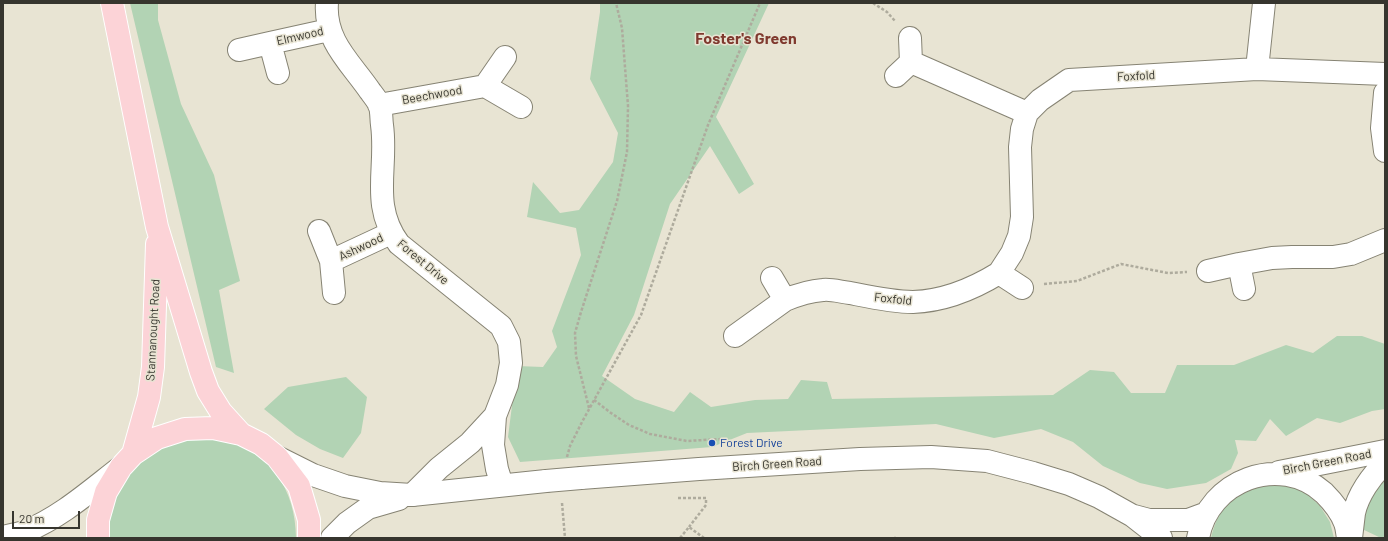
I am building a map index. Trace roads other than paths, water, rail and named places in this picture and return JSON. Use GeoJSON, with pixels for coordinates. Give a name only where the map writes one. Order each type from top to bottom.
{"type":"FeatureCollection","features":[{"type":"Feature","properties":{"kind":"main road","name":"Stannanought Road"},"geometry":{"type":"LineString","coordinates":[[112,3],[157,227],[208,391],[221,412],[241,434]]}},
{"type":"Feature","properties":{"kind":"main road","name":"Stannanought Road"},"geometry":{"type":"LineString","coordinates":[[127,461],[149,398],[153,367],[157,227]]}},
{"type":"Feature","properties":{"kind":"main road"},"geometry":{"type":"LineString","coordinates":[[98,538],[98,520],[106,492],[127,461],[157,438],[184,429],[213,428],[241,434],[261,444],[277,457],[299,486],[309,520],[309,538]]}},
{"type":"Feature","properties":{"kind":"street","name":"Forest Drive"},"geometry":{"type":"LineString","coordinates":[[327,3],[329,30],[340,52],[363,80],[379,105],[384,140],[381,174],[382,210],[391,233],[399,244],[501,326],[509,342],[511,363],[507,385],[495,416],[493,445],[497,469],[502,484]]}},
{"type":"Feature","properties":{"kind":"street"},"geometry":{"type":"LineString","coordinates":[[1257,68],[1264,3]]}},
{"type":"Feature","properties":{"kind":"street","name":"Elmwood"},"geometry":{"type":"LineString","coordinates":[[239,50],[329,30]]}},
{"type":"Feature","properties":{"kind":"street"},"geometry":{"type":"LineString","coordinates":[[910,38],[903,69],[1027,113]]}},
{"type":"Feature","properties":{"kind":"street","name":"Elmwood"},"geometry":{"type":"LineString","coordinates":[[270,43],[278,73]]}},
{"type":"Feature","properties":{"kind":"street"},"geometry":{"type":"LineString","coordinates":[[505,57],[485,86],[521,107]]}},
{"type":"Feature","properties":{"kind":"street","name":"Foxfold"},"geometry":{"type":"LineString","coordinates":[[735,336],[785,300],[804,292],[824,290],[913,302],[948,297],[985,282],[999,273],[1012,253],[1019,236],[1022,217],[1020,147],[1022,130],[1027,113],[1040,100],[1069,80],[1257,68],[1385,74]]}},
{"type":"Feature","properties":{"kind":"street","name":"Beechwood"},"geometry":{"type":"LineString","coordinates":[[379,105],[485,86]]}},
{"type":"Feature","properties":{"kind":"street"},"geometry":{"type":"LineString","coordinates":[[1385,93],[1382,128],[1385,151]]}},
{"type":"Feature","properties":{"kind":"street","name":"Ashwood"},"geometry":{"type":"LineString","coordinates":[[319,231],[332,261],[334,293]]}},
{"type":"Feature","properties":{"kind":"street","name":"Ashwood"},"geometry":{"type":"LineString","coordinates":[[332,261],[391,233]]}},
{"type":"Feature","properties":{"kind":"street"},"geometry":{"type":"LineString","coordinates":[[1208,271],[1272,258],[1351,254],[1385,240]]}},
{"type":"Feature","properties":{"kind":"street"},"geometry":{"type":"LineString","coordinates":[[1239,264],[1244,289]]}},
{"type":"Feature","properties":{"kind":"street"},"geometry":{"type":"LineString","coordinates":[[999,273],[1022,288]]}},
{"type":"Feature","properties":{"kind":"street"},"geometry":{"type":"LineString","coordinates":[[772,278],[785,300]]}},
{"type":"Feature","properties":{"kind":"street","name":"Forest Drive"},"geometry":{"type":"LineString","coordinates":[[412,495],[439,468],[470,443],[495,416]]}},
{"type":"Feature","properties":{"kind":"street","name":"Birch Green Road"},"geometry":{"type":"LineString","coordinates":[[1133,516],[1149,520],[1188,520],[1207,513],[1223,493],[1245,479],[1385,451]]}},
{"type":"Feature","properties":{"kind":"street","name":"Birch Green Road"},"geometry":{"type":"LineString","coordinates":[[277,457],[312,475],[345,486],[380,494],[412,495],[502,484],[852,459],[931,457],[987,461],[1034,472],[1099,497],[1133,516],[1161,538]]}},
{"type":"Feature","properties":{"kind":"street"},"geometry":{"type":"LineString","coordinates":[[3,537],[23,532],[48,521],[87,494],[127,461]]}},
{"type":"Feature","properties":{"kind":"street","name":"Birch Green Road"},"geometry":{"type":"LineString","coordinates":[[1351,538],[1354,512],[1364,489],[1385,463]]}},
{"type":"Feature","properties":{"kind":"street"},"geometry":{"type":"LineString","coordinates":[[1270,474],[1293,476],[1315,486],[1333,501],[1345,522],[1348,538]]}},
{"type":"Feature","properties":{"kind":"street","name":"Birch Green Road"},"geometry":{"type":"LineString","coordinates":[[332,538],[346,523],[368,508],[412,495]]}},
{"type":"Feature","properties":{"kind":"street"},"geometry":{"type":"LineString","coordinates":[[1198,538],[1207,513]]}},
{"type":"Feature","properties":{"kind":"place","name":"Forest Drive"},"geometry":{"type":"Point","coordinates":[712,443]}},
{"type":"Feature","properties":{"kind":"district","name":"Foster's Green"},"geometry":{"type":"Point","coordinates":[746,39]}}]}
